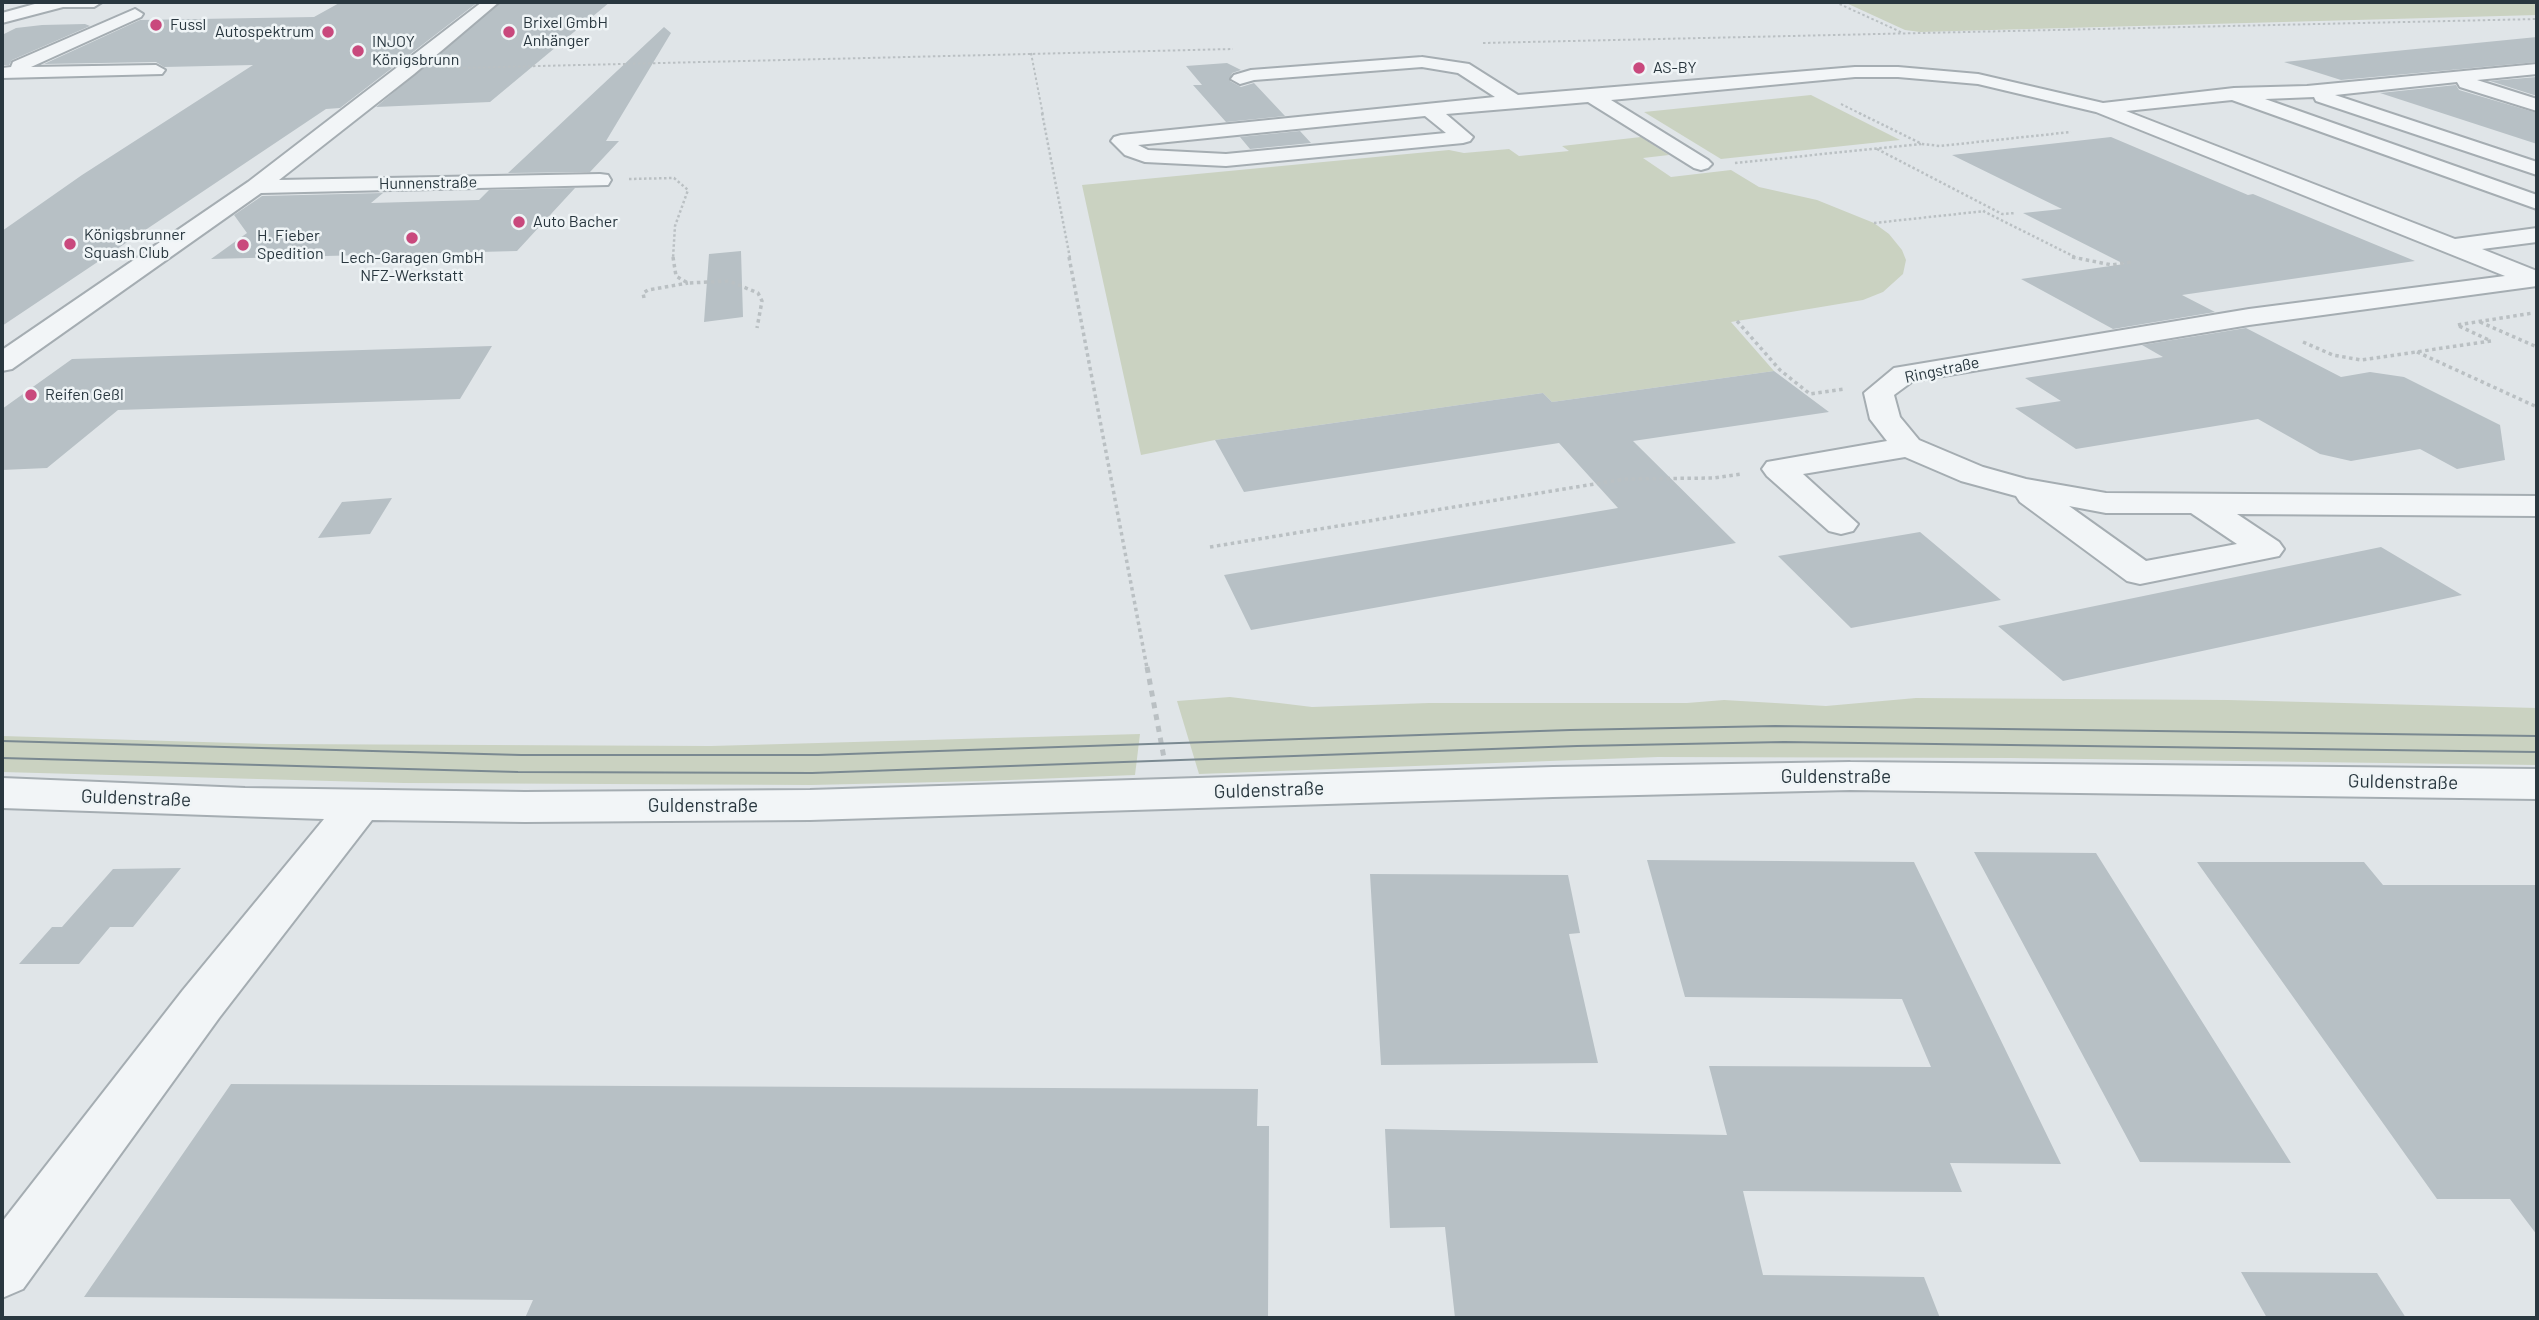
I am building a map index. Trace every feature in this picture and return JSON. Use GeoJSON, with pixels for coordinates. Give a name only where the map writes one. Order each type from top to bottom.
{"type":"FeatureCollection","features":[{"type":"Feature","properties":{"kind":"street"},"geometry":{"type":"LineString","coordinates":[[2,18],[54,2],[94,2]]}},
{"type":"Feature","properties":{"kind":"street"},"geometry":{"type":"LineString","coordinates":[[2,363],[256,187],[491,2]]}},
{"type":"Feature","properties":{"kind":"street"},"geometry":{"type":"LineString","coordinates":[[2,73],[135,14]]}},
{"type":"Feature","properties":{"kind":"street"},"geometry":{"type":"LineString","coordinates":[[1392,63],[1428,96],[1463,137],[1226,160],[1145,156],[1132,151],[1116,133],[1428,96],[1514,101],[1856,72],[1898,72],[1978,79],[2102,108],[2536,279]]}},
{"type":"Feature","properties":{"kind":"street"},"geometry":{"type":"LineString","coordinates":[[1240,79],[1251,75],[1392,63],[1454,65],[1514,101]]}},
{"type":"Feature","properties":{"kind":"street"},"geometry":{"type":"LineString","coordinates":[[2,73],[156,69]]}},
{"type":"Feature","properties":{"kind":"street"},"geometry":{"type":"LineString","coordinates":[[2102,108],[2234,93],[2307,92],[2537,69]]}},
{"type":"Feature","properties":{"kind":"street"},"geometry":{"type":"LineString","coordinates":[[2449,78],[2537,105]]}},
{"type":"Feature","properties":{"kind":"street"},"geometry":{"type":"LineString","coordinates":[[2307,92],[2537,169]]}},
{"type":"Feature","properties":{"kind":"street"},"geometry":{"type":"LineString","coordinates":[[2234,93],[2537,202]]}},
{"type":"Feature","properties":{"kind":"street"},"geometry":{"type":"LineString","coordinates":[[1592,96],[1701,163]]}},
{"type":"Feature","properties":{"kind":"street","name":"Hunnenstraße"},"geometry":{"type":"LineString","coordinates":[[256,187],[600,180]]}},
{"type":"Feature","properties":{"kind":"street"},"geometry":{"type":"LineString","coordinates":[[2452,246],[2537,235]]}},
{"type":"Feature","properties":{"kind":"street","name":"Ringstraße"},"geometry":{"type":"LineString","coordinates":[[2534,508],[2106,503],[2023,488],[1972,474],[1908,447],[1885,419],[1879,393],[1904,374],[2249,317],[2536,279]]}},
{"type":"Feature","properties":{"kind":"street"},"geometry":{"type":"LineString","coordinates":[[1777,469],[1908,447]]}},
{"type":"Feature","properties":{"kind":"street"},"geometry":{"type":"LineString","coordinates":[[1777,469],[1841,524]]}},
{"type":"Feature","properties":{"kind":"street"},"geometry":{"type":"LineString","coordinates":[[2023,488],[2140,573],[2267,549],[2196,502]]}},
{"type":"Feature","properties":{"kind":"street","name":"Guldenstraße"},"geometry":{"type":"LineString","coordinates":[[2,793],[245,803],[810,805],[1850,776],[2537,784]]}},
{"type":"Feature","properties":{"kind":"street"},"geometry":{"type":"LineString","coordinates":[[2,1269],[201,1003],[361,804]]}},
{"type":"Feature","properties":{"kind":"path"},"geometry":{"type":"LineString","coordinates":[[1835,2],[1904,34]]}},
{"type":"Feature","properties":{"kind":"path"},"geometry":{"type":"LineString","coordinates":[[1031,53],[1168,793]]}},
{"type":"Feature","properties":{"kind":"path"},"geometry":{"type":"LineString","coordinates":[[1835,101],[1922,144]]}},
{"type":"Feature","properties":{"kind":"path"},"geometry":{"type":"LineString","coordinates":[[1729,163],[1922,144],[1940,146],[2143,124]]}},
{"type":"Feature","properties":{"kind":"path"},"geometry":{"type":"LineString","coordinates":[[1877,148],[1993,210],[2002,214],[2016,213]]}},
{"type":"Feature","properties":{"kind":"path"},"geometry":{"type":"LineString","coordinates":[[600,180],[674,178],[688,190],[675,226],[672,249],[676,276],[688,283]]}},
{"type":"Feature","properties":{"kind":"path"},"geometry":{"type":"LineString","coordinates":[[1874,223],[1993,210]]}},
{"type":"Feature","properties":{"kind":"path"},"geometry":{"type":"LineString","coordinates":[[1983,211],[2074,258],[2112,265],[2132,262]]}},
{"type":"Feature","properties":{"kind":"path"},"geometry":{"type":"LineString","coordinates":[[644,298],[643,293],[648,290],[688,283],[729,282],[758,293],[762,301],[757,328]]}},
{"type":"Feature","properties":{"kind":"path"},"geometry":{"type":"LineString","coordinates":[[2249,317],[2333,355],[2361,360],[2491,341],[2457,325],[2537,313]]}},
{"type":"Feature","properties":{"kind":"path"},"geometry":{"type":"LineString","coordinates":[[1737,321],[1780,370],[1811,394],[1895,381]]}},
{"type":"Feature","properties":{"kind":"path"},"geometry":{"type":"LineString","coordinates":[[2480,322],[2537,347]]}},
{"type":"Feature","properties":{"kind":"path"},"geometry":{"type":"LineString","coordinates":[[2416,352],[2537,407]]}},
{"type":"Feature","properties":{"kind":"path"},"geometry":{"type":"LineString","coordinates":[[1209,547],[1625,479],[1713,478],[1777,469]]}},
{"type":"Feature","properties":{"kind":"green space"},"geometry":{"type":"Polygon","coordinates":[[[1844,2],[2537,2],[2537,15],[1920,32],[1905,30],[1844,2]]]}},
{"type":"Feature","properties":{"kind":"green space"},"geometry":{"type":"Polygon","coordinates":[[[1811,95],[1900,140],[1721,159],[1644,112],[1811,95]]]}},
{"type":"Feature","properties":{"kind":"green space"},"geometry":{"type":"Polygon","coordinates":[[[1641,137],[1669,155],[1643,158],[1671,177],[1731,170],[1759,187],[1817,200],[1874,223],[1889,234],[1902,250],[1906,260],[1903,274],[1883,292],[1863,300],[1731,322],[1774,371],[1552,402],[1543,393],[1215,440],[1141,455],[1082,185],[1449,150],[1464,153],[1509,149],[1519,156],[1569,151],[1562,146],[1641,137]]]}},
{"type":"Feature","properties":{"kind":"green space"},"geometry":{"type":"Polygon","coordinates":[[[1230,697],[1312,707],[1429,703],[1687,703],[1724,700],[1826,706],[1916,698],[2228,700],[2537,708],[2537,765],[2011,758],[1658,757],[1199,774],[1177,701],[1230,697]]]}},
{"type":"Feature","properties":{"kind":"green space"},"geometry":{"type":"Polygon","coordinates":[[[1140,734],[1135,775],[985,781],[811,785],[404,783],[2,772],[2,736],[270,744],[711,746],[1140,734]]]}},
{"type":"Feature","properties":{"kind":"building"},"geometry":{"type":"Polygon","coordinates":[[[341,2],[478,2],[340,108],[326,109],[2,326],[2,231],[82,175],[253,65],[164,67],[156,62],[44,64],[140,20],[314,17],[341,2]]]}},
{"type":"Feature","properties":{"kind":"building"},"geometry":{"type":"Polygon","coordinates":[[[501,2],[610,2],[490,102],[376,107],[501,2]]]}},
{"type":"Feature","properties":{"kind":"building"},"geometry":{"type":"Polygon","coordinates":[[[85,24],[90,26],[12,60],[9,65],[2,65],[2,35],[16,28],[85,24]]]}},
{"type":"Feature","properties":{"kind":"building"},"geometry":{"type":"Polygon","coordinates":[[[664,27],[671,33],[606,141],[619,141],[590,172],[508,173],[664,27]]]}},
{"type":"Feature","properties":{"kind":"building"},"geometry":{"type":"Polygon","coordinates":[[[2537,37],[2537,62],[2341,80],[2284,62],[2537,37]]]}},
{"type":"Feature","properties":{"kind":"building"},"geometry":{"type":"Polygon","coordinates":[[[1227,63],[1241,70],[1232,73],[1230,81],[1241,87],[1254,83],[1285,116],[1226,122],[1193,85],[1202,85],[1186,66],[1227,63]]]}},
{"type":"Feature","properties":{"kind":"building"},"geometry":{"type":"Polygon","coordinates":[[[2537,77],[2537,96],[2490,81],[2537,77]]]}},
{"type":"Feature","properties":{"kind":"building"},"geometry":{"type":"Polygon","coordinates":[[[2456,85],[2459,90],[2537,113],[2537,144],[2380,93],[2456,85]]]}},
{"type":"Feature","properties":{"kind":"building"},"geometry":{"type":"Polygon","coordinates":[[[1300,131],[1311,143],[1250,149],[1240,137],[1300,131]]]}},
{"type":"Feature","properties":{"kind":"building"},"geometry":{"type":"Polygon","coordinates":[[[2111,137],[2415,261],[2182,295],[2215,312],[2113,329],[2021,279],[2124,264],[2023,213],[2062,209],[1952,155],[2111,137]]]}},
{"type":"Feature","properties":{"kind":"building"},"geometry":{"type":"Polygon","coordinates":[[[575,188],[517,251],[211,259],[247,233],[234,215],[262,196],[383,193],[371,203],[479,200],[489,190],[575,188]]]}},
{"type":"Feature","properties":{"kind":"building"},"geometry":{"type":"Polygon","coordinates":[[[741,251],[743,317],[704,322],[709,254],[741,251]]]}},
{"type":"Feature","properties":{"kind":"building"},"geometry":{"type":"Polygon","coordinates":[[[2246,328],[2341,377],[2370,372],[2404,377],[2500,425],[2505,460],[2457,469],[2420,449],[2351,461],[2320,454],[2258,419],[2076,449],[2015,408],[2061,401],[2025,378],[2163,357],[2142,345],[2246,328]]]}},
{"type":"Feature","properties":{"kind":"building"},"geometry":{"type":"Polygon","coordinates":[[[492,346],[460,399],[118,410],[47,468],[2,470],[2,409],[72,359],[492,346]]]}},
{"type":"Feature","properties":{"kind":"building"},"geometry":{"type":"Polygon","coordinates":[[[1774,371],[1829,412],[1633,441],[1736,543],[1251,630],[1224,575],[1618,508],[1559,443],[1244,492],[1215,440],[1543,393],[1552,402],[1774,371]]]}},
{"type":"Feature","properties":{"kind":"building"},"geometry":{"type":"Polygon","coordinates":[[[392,498],[370,534],[318,538],[342,502],[392,498]]]}},
{"type":"Feature","properties":{"kind":"building"},"geometry":{"type":"Polygon","coordinates":[[[1920,532],[2001,600],[1851,628],[1778,556],[1920,532]]]}},
{"type":"Feature","properties":{"kind":"building"},"geometry":{"type":"Polygon","coordinates":[[[2381,547],[2462,595],[2063,681],[1998,626],[2381,547]]]}},
{"type":"Feature","properties":{"kind":"building"},"geometry":{"type":"Polygon","coordinates":[[[1974,852],[2096,853],[2291,1163],[2140,1162],[1974,852]]]}},
{"type":"Feature","properties":{"kind":"building"},"geometry":{"type":"Polygon","coordinates":[[[1647,860],[1914,862],[2061,1164],[1950,1163],[1962,1192],[1743,1191],[1763,1275],[1924,1277],[1940,1318],[1455,1318],[1445,1227],[1390,1228],[1385,1129],[1727,1135],[1709,1066],[1931,1067],[1902,999],[1685,997],[1647,860]]]}},
{"type":"Feature","properties":{"kind":"building"},"geometry":{"type":"Polygon","coordinates":[[[2197,862],[2364,862],[2383,885],[2537,885],[2537,1235],[2510,1199],[2437,1199],[2197,862]]]}},
{"type":"Feature","properties":{"kind":"building"},"geometry":{"type":"Polygon","coordinates":[[[181,868],[133,927],[110,927],[79,964],[19,964],[52,927],[62,927],[113,869],[181,868]]]}},
{"type":"Feature","properties":{"kind":"building"},"geometry":{"type":"Polygon","coordinates":[[[1370,874],[1568,875],[1580,933],[1569,934],[1598,1063],[1381,1065],[1370,874]]]}},
{"type":"Feature","properties":{"kind":"building"},"geometry":{"type":"Polygon","coordinates":[[[231,1084],[1258,1089],[1257,1126],[1269,1126],[1268,1318],[525,1318],[533,1300],[84,1297],[231,1084]]]}},
{"type":"Feature","properties":{"kind":"building"},"geometry":{"type":"Polygon","coordinates":[[[2241,1272],[2377,1273],[2406,1318],[2267,1318],[2241,1272]]]}},
{"type":"Feature","properties":{"kind":"tram line"},"geometry":{"type":"LineString","coordinates":[[2,741],[521,755],[818,755],[1570,730],[1775,726],[2537,736]]}},
{"type":"Feature","properties":{"kind":"tram line"},"geometry":{"type":"LineString","coordinates":[[2,758],[518,772],[812,773],[1577,746],[1784,742],[2537,752]]}},
{"type":"Feature","properties":{"kind":"place","name":"Fussl"},"geometry":{"type":"Point","coordinates":[156,25]}},
{"type":"Feature","properties":{"kind":"place","name":"Autospektrum"},"geometry":{"type":"Point","coordinates":[328,32]}},
{"type":"Feature","properties":{"kind":"place","name":"Brixel GmbH Anhänger"},"geometry":{"type":"Point","coordinates":[509,32]}},
{"type":"Feature","properties":{"kind":"place","name":"INJOY Königsbrunn"},"geometry":{"type":"Point","coordinates":[358,51]}},
{"type":"Feature","properties":{"kind":"place","name":"AS-BY"},"geometry":{"type":"Point","coordinates":[1639,68]}},
{"type":"Feature","properties":{"kind":"place","name":"Auto Bacher"},"geometry":{"type":"Point","coordinates":[519,222]}},
{"type":"Feature","properties":{"kind":"place","name":"Lech-Garagen GmbH NFZ-Werkstatt"},"geometry":{"type":"Point","coordinates":[412,238]}},
{"type":"Feature","properties":{"kind":"place","name":"Königsbrunner Squash Club"},"geometry":{"type":"Point","coordinates":[70,244]}},
{"type":"Feature","properties":{"kind":"place","name":"H. Fieber Spedition"},"geometry":{"type":"Point","coordinates":[243,245]}},
{"type":"Feature","properties":{"kind":"place","name":"Reifen Geßl"},"geometry":{"type":"Point","coordinates":[31,395]}}]}
